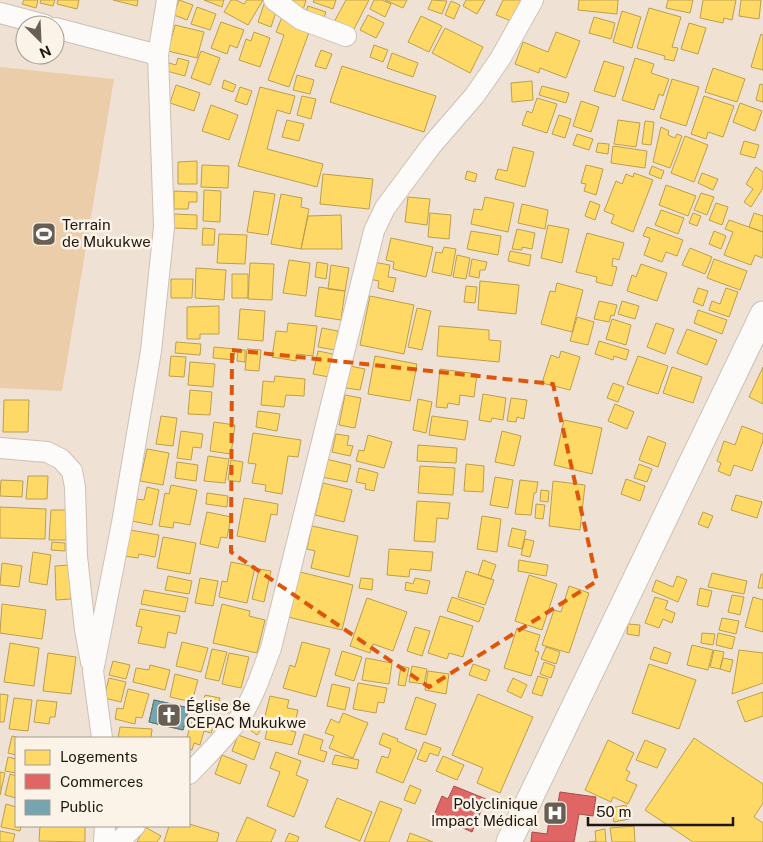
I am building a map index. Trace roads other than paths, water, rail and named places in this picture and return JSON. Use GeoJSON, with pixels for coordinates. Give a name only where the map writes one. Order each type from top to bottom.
{"type":"FeatureCollection","features":[{"type":"Feature","properties":{"kind":"street"},"geometry":{"type":"LineString","coordinates":[[93,671],[122,523],[151,351],[164,227],[158,55],[167,0]]}},
{"type":"Feature","properties":{"kind":"street"},"geometry":{"type":"LineString","coordinates":[[274,0],[300,19],[346,36]]}},
{"type":"Feature","properties":{"kind":"street"},"geometry":{"type":"LineString","coordinates":[[190,773],[220,743],[241,715],[256,688],[271,648],[374,231],[385,208],[431,146],[475,96],[500,59],[533,0]]}},
{"type":"Feature","properties":{"kind":"street"},"geometry":{"type":"LineString","coordinates":[[0,13],[15,17]]}},
{"type":"Feature","properties":{"kind":"street"},"geometry":{"type":"LineString","coordinates":[[65,31],[158,55]]}},
{"type":"Feature","properties":{"kind":"street"},"geometry":{"type":"LineString","coordinates":[[509,842],[763,314]]}},
{"type":"Feature","properties":{"kind":"street"},"geometry":{"type":"LineString","coordinates":[[0,448],[47,452],[62,459],[72,471],[75,487],[77,556],[85,630],[93,671],[102,737]]}},
{"type":"Feature","properties":{"kind":"street"},"geometry":{"type":"LineString","coordinates":[[104,842],[106,827]]}},
{"type":"Feature","properties":{"kind":"street"},"geometry":{"type":"LineString","coordinates":[[118,842],[135,827]]}},
{"type":"Feature","properties":{"kind":"place","name":"Terrain de Mukukwe"},"geometry":{"type":"Point","coordinates":[44,234]}},
{"type":"Feature","properties":{"kind":"place","name":"Église 8e CEPAC Mukukwe"},"geometry":{"type":"Point","coordinates":[169,715]}},
{"type":"Feature","properties":{"kind":"place","name":"Polyclinique Impact Médical"},"geometry":{"type":"Point","coordinates":[555,813]}}]}
